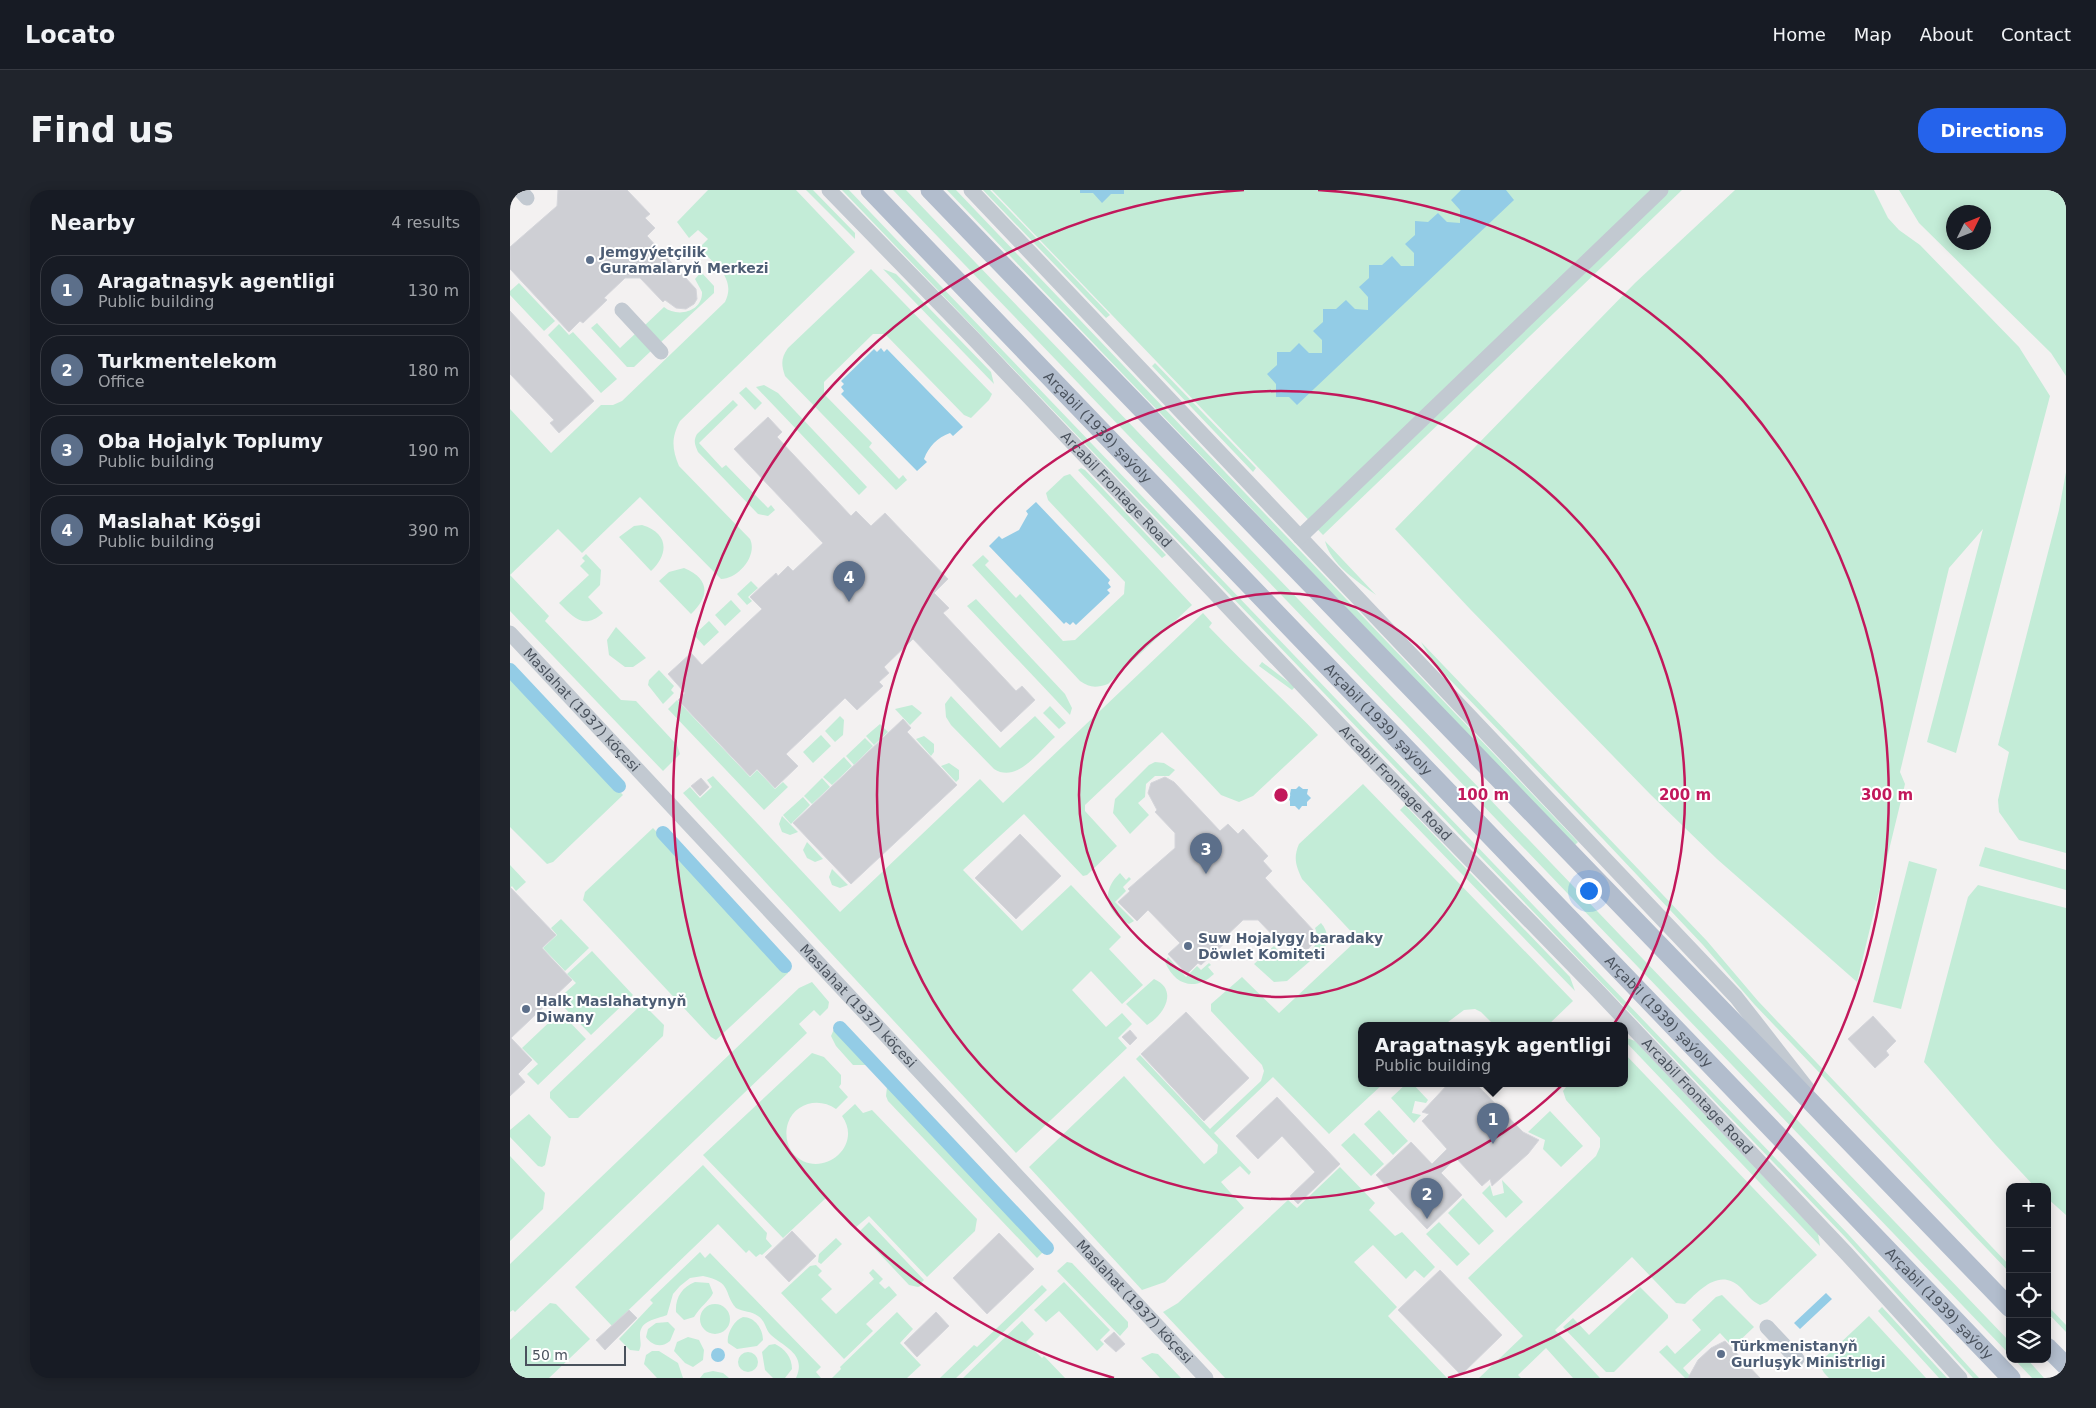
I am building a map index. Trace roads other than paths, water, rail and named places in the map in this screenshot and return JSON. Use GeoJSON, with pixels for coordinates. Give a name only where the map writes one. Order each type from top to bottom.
{"type":"FeatureCollection","features":[{"type":"Feature","properties":{"kind":"main road","name":"Arçabil (1939) şaýoly"},"geometry":{"type":"LineString","coordinates":[[870,190],[2012,1378]]}},
{"type":"Feature","properties":{"kind":"main road"},"geometry":{"type":"LineString","coordinates":[[930,190],[1859,1154],[2006,1304]]}},
{"type":"Feature","properties":{"kind":"main road"},"geometry":{"type":"LineString","coordinates":[[2051,1351],[2066,1366]]}},
{"type":"Feature","properties":{"kind":"street","name":"Arcabil Frontage Road"},"geometry":{"type":"LineString","coordinates":[[829,190],[978,343],[1365,751],[1628,1022]]}},
{"type":"Feature","properties":{"kind":"street"},"geometry":{"type":"LineString","coordinates":[[971,190],[1736,997],[1859,1154]]}},
{"type":"Feature","properties":{"kind":"street"},"geometry":{"type":"LineString","coordinates":[[1300,537],[1661,190]]}},
{"type":"Feature","properties":{"kind":"street"},"geometry":{"type":"LineString","coordinates":[[622,310],[661,352]]}},
{"type":"Feature","properties":{"kind":"street","name":"Maslahat (1937) köçesi"},"geometry":{"type":"LineString","coordinates":[[510,633],[1206,1378]]}},
{"type":"Feature","properties":{"kind":"street","name":"Arcabil Frontage Road"},"geometry":{"type":"LineString","coordinates":[[1628,1022],[1846,1253],[1960,1378]]}},
{"type":"Feature","properties":{"kind":"street"},"geometry":{"type":"LineString","coordinates":[[1767,1328],[1797,1359]]}},
{"type":"Feature","properties":{"kind":"water"},"geometry":{"type":"Polygon","coordinates":[[[1080,190],[1124,190],[1124,194],[1111,194],[1102,203],[1093,193],[1080,193],[1080,190]]]}},
{"type":"Feature","properties":{"kind":"water"},"geometry":{"type":"Polygon","coordinates":[[[1461,190],[1506,190],[1514,200],[1297,405],[1289,397],[1276,397],[1276,384],[1267,374],[1277,365],[1277,352],[1290,352],[1299,343],[1309,353],[1322,353],[1322,340],[1313,331],[1323,322],[1323,309],[1336,309],[1346,300],[1355,309],[1368,310],[1368,297],[1359,287],[1369,278],[1369,265],[1382,265],[1392,256],[1401,266],[1414,266],[1414,253],[1405,244],[1415,235],[1415,221],[1428,222],[1438,213],[1447,222],[1460,223],[1460,210],[1451,200],[1461,190]]]}},
{"type":"Feature","properties":{"kind":"water"},"geometry":{"type":"Polygon","coordinates":[[[881,348],[884,352],[887,349],[963,427],[953,436],[950,433],[934,443],[924,459],[927,462],[917,471],[841,394],[844,391],[841,387],[844,384],[841,381],[874,349],[877,352],[881,348]]]}},
{"type":"Feature","properties":{"kind":"water"},"geometry":{"type":"Polygon","coordinates":[[[1036,502],[1110,580],[1108,583],[1111,587],[1107,590],[1110,593],[1076,625],[1073,622],[1070,625],[1066,622],[1064,624],[989,546],[999,536],[1002,539],[1019,530],[1028,514],[1026,511],[1036,502]]]}},
{"type":"Feature","properties":{"kind":"water"},"geometry":{"type":"Polygon","coordinates":[[[1299,786],[1303,789],[1308,789],[1307,794],[1311,798],[1307,802],[1307,806],[1302,806],[1299,810],[1295,806],[1290,806],[1290,801],[1287,797],[1291,789],[1296,789],[1299,786]]]}},
{"type":"Feature","properties":{"kind":"water"},"geometry":{"type":"Polygon","coordinates":[[[1826,1293],[1832,1299],[1800,1329],[1794,1323],[1826,1293]]]}},
{"type":"Feature","properties":{"kind":"water"},"geometry":{"type":"Polygon","coordinates":[[[715,1348],[721,1348],[725,1355],[721,1362],[715,1362],[711,1358],[711,1352],[715,1348]]]}},
{"type":"Feature","properties":{"kind":"waterway"},"geometry":{"type":"LineString","coordinates":[[510,670],[619,786]]}},
{"type":"Feature","properties":{"kind":"waterway"},"geometry":{"type":"LineString","coordinates":[[663,833],[785,966]]}},
{"type":"Feature","properties":{"kind":"waterway"},"geometry":{"type":"LineString","coordinates":[[840,1028],[1047,1248]]}},
{"type":"Feature","properties":{"kind":"place","name":"Jemgyýetçilik Guramalaryň Merkezi"},"geometry":{"type":"Point","coordinates":[590,260]}},
{"type":"Feature","properties":{"kind":"place","name":"Maslahat Köşgi"},"geometry":{"type":"Point","coordinates":[849,602]}},
{"type":"Feature","properties":{"kind":"place","name":"Oba Hojalyk Toplumy"},"geometry":{"type":"Point","coordinates":[1206,874]}},
{"type":"Feature","properties":{"kind":"place","name":"Suw Hojalygy baradaky Döwlet Komiteti"},"geometry":{"type":"Point","coordinates":[1188,946]}},
{"type":"Feature","properties":{"kind":"place","name":"Halk Maslahatynyň Diwany"},"geometry":{"type":"Point","coordinates":[526,1009]}},
{"type":"Feature","properties":{"kind":"place","name":"Aragatnaşyk agentligi"},"geometry":{"type":"Point","coordinates":[1493,1144]}},
{"type":"Feature","properties":{"kind":"place","name":"Turkmentelekom"},"geometry":{"type":"Point","coordinates":[1427,1219]}},
{"type":"Feature","properties":{"kind":"place","name":"Türkmenistanyň Gurluşyk Ministrligi"},"geometry":{"type":"Point","coordinates":[1721,1354]}}]}
